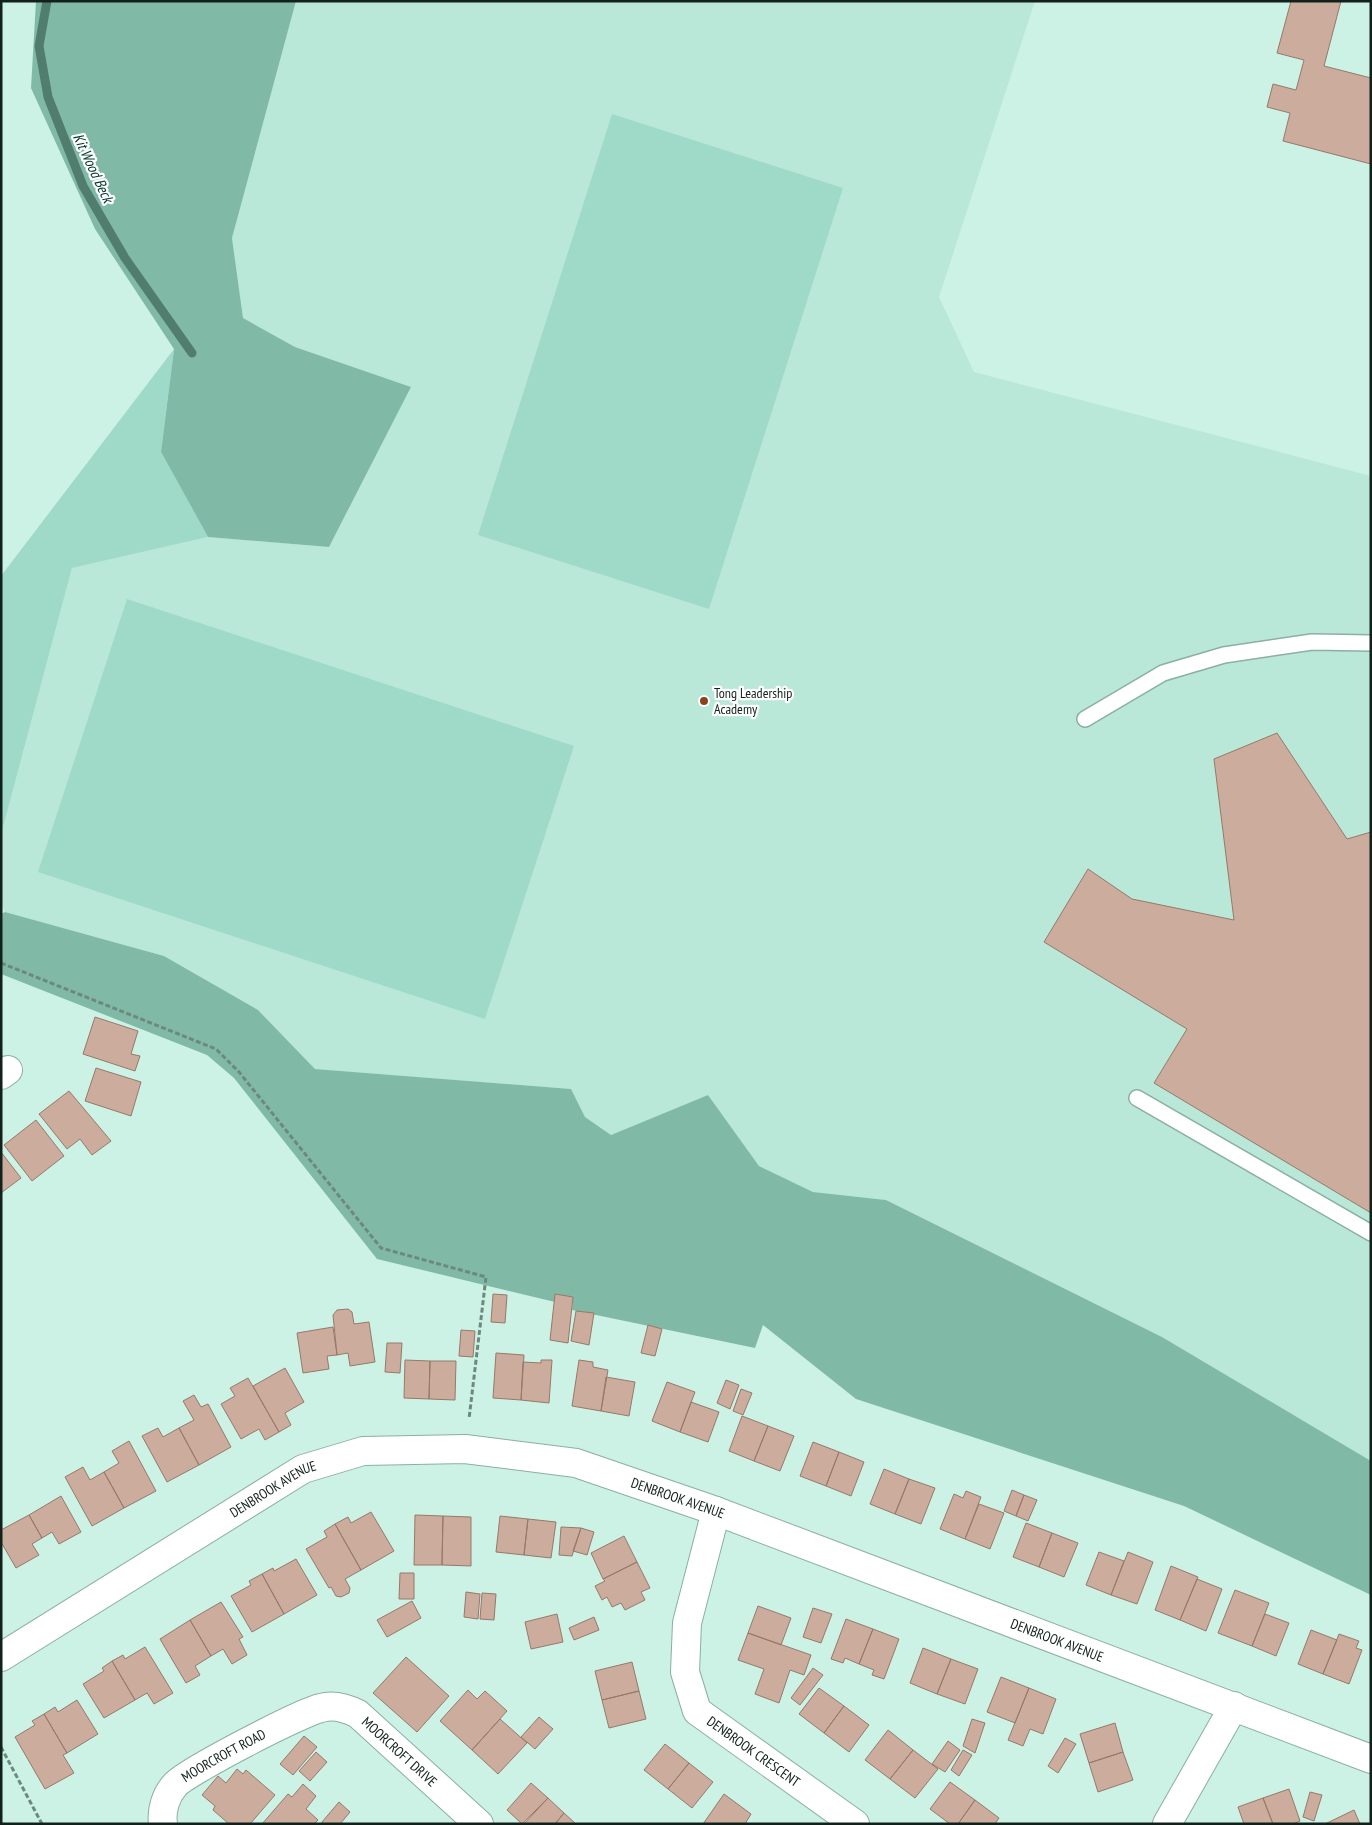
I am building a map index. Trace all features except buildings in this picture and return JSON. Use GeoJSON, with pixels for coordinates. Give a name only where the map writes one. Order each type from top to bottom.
{"type":"FeatureCollection","features":[{"type":"Feature","properties":{"kind":"street","name":"DENBROOK AVENUE"},"geometry":{"type":"LineString","coordinates":[[1,1657],[303,1469],[363,1451],[466,1449],[576,1463],[716,1511],[1371,1759]]}},
{"type":"Feature","properties":{"kind":"street","name":"DENBROOK CRESCENT"},"geometry":{"type":"LineString","coordinates":[[716,1511],[687,1623],[685,1672],[697,1711],[855,1824]]}},
{"type":"Feature","properties":{"kind":"street","name":"MOORCROFT DRIVE"},"geometry":{"type":"LineString","coordinates":[[310,1711],[334,1706],[346,1708],[358,1714],[479,1824]]}},
{"type":"Feature","properties":{"kind":"street"},"geometry":{"type":"LineString","coordinates":[[1167,1824],[1234,1706]]}},
{"type":"Feature","properties":{"kind":"street","name":"MOORCROFT ROAD"},"geometry":{"type":"LineString","coordinates":[[163,1824],[164,1806],[169,1794],[186,1776],[310,1711]]}},
{"type":"Feature","properties":{"kind":"lane"},"geometry":{"type":"LineString","coordinates":[[1084,719],[1163,673],[1224,655],[1312,642],[1371,643]]}},
{"type":"Feature","properties":{"kind":"lane"},"geometry":{"type":"LineString","coordinates":[[1137,1098],[1371,1233]]}},
{"type":"Feature","properties":{"kind":"path"},"geometry":{"type":"LineString","coordinates":[[1,963],[216,1049],[240,1072],[381,1248],[486,1277],[466,1449]]}},
{"type":"Feature","properties":{"kind":"path"},"geometry":{"type":"LineString","coordinates":[[1,1748],[42,1824]]}},
{"type":"Feature","properties":{"kind":"shaded area"},"geometry":{"type":"Polygon","coordinates":[[[36,1],[296,1],[232,238],[243,318],[295,347],[411,387],[329,547],[208,537],[161,452],[174,349],[95,229],[31,88],[36,1]]]}},
{"type":"Feature","properties":{"kind":"shaded area","name":"Tong Leadership Academy"},"geometry":{"type":"Polygon","coordinates":[[[296,1],[1035,1],[939,297],[974,372],[1371,476],[1371,1461],[1162,1337],[886,1200],[813,1192],[759,1166],[708,1095],[611,1135],[585,1117],[571,1089],[315,1069],[258,1010],[164,956],[5,912],[1,903],[1,835],[72,568],[208,537],[329,547],[411,387],[295,347],[243,318],[232,238],[296,1]]]}},
{"type":"Feature","properties":{"kind":"shaded area"},"geometry":{"type":"Polygon","coordinates":[[[612,114],[843,188],[709,609],[478,535],[612,114]]]}},
{"type":"Feature","properties":{"kind":"shaded area"},"geometry":{"type":"Polygon","coordinates":[[[174,349],[161,452],[208,537],[72,568],[1,835],[1,576],[174,349]]]}},
{"type":"Feature","properties":{"kind":"shaded area"},"geometry":{"type":"Polygon","coordinates":[[[127,599],[574,746],[485,1019],[38,872],[127,599]]]}},
{"type":"Feature","properties":{"kind":"shaded area"},"geometry":{"type":"Polygon","coordinates":[[[5,912],[164,956],[258,1010],[315,1069],[571,1089],[585,1117],[611,1135],[708,1095],[759,1166],[813,1192],[886,1200],[1162,1337],[1371,1461],[1371,1595],[1184,1506],[856,1399],[763,1325],[755,1348],[572,1310],[573,1297],[556,1295],[555,1302],[377,1259],[234,1078],[207,1055],[1,974],[1,914],[5,912]]]}},
{"type":"Feature","properties":{"kind":"waterway","name":"Kit Wood Beck"},"geometry":{"type":"LineString","coordinates":[[47,1],[39,46],[48,97],[83,186],[125,258],[192,353]]}},
{"type":"Feature","properties":{"kind":"place","name":"Tong Leadership Academy"},"geometry":{"type":"Point","coordinates":[704,701]}}]}
